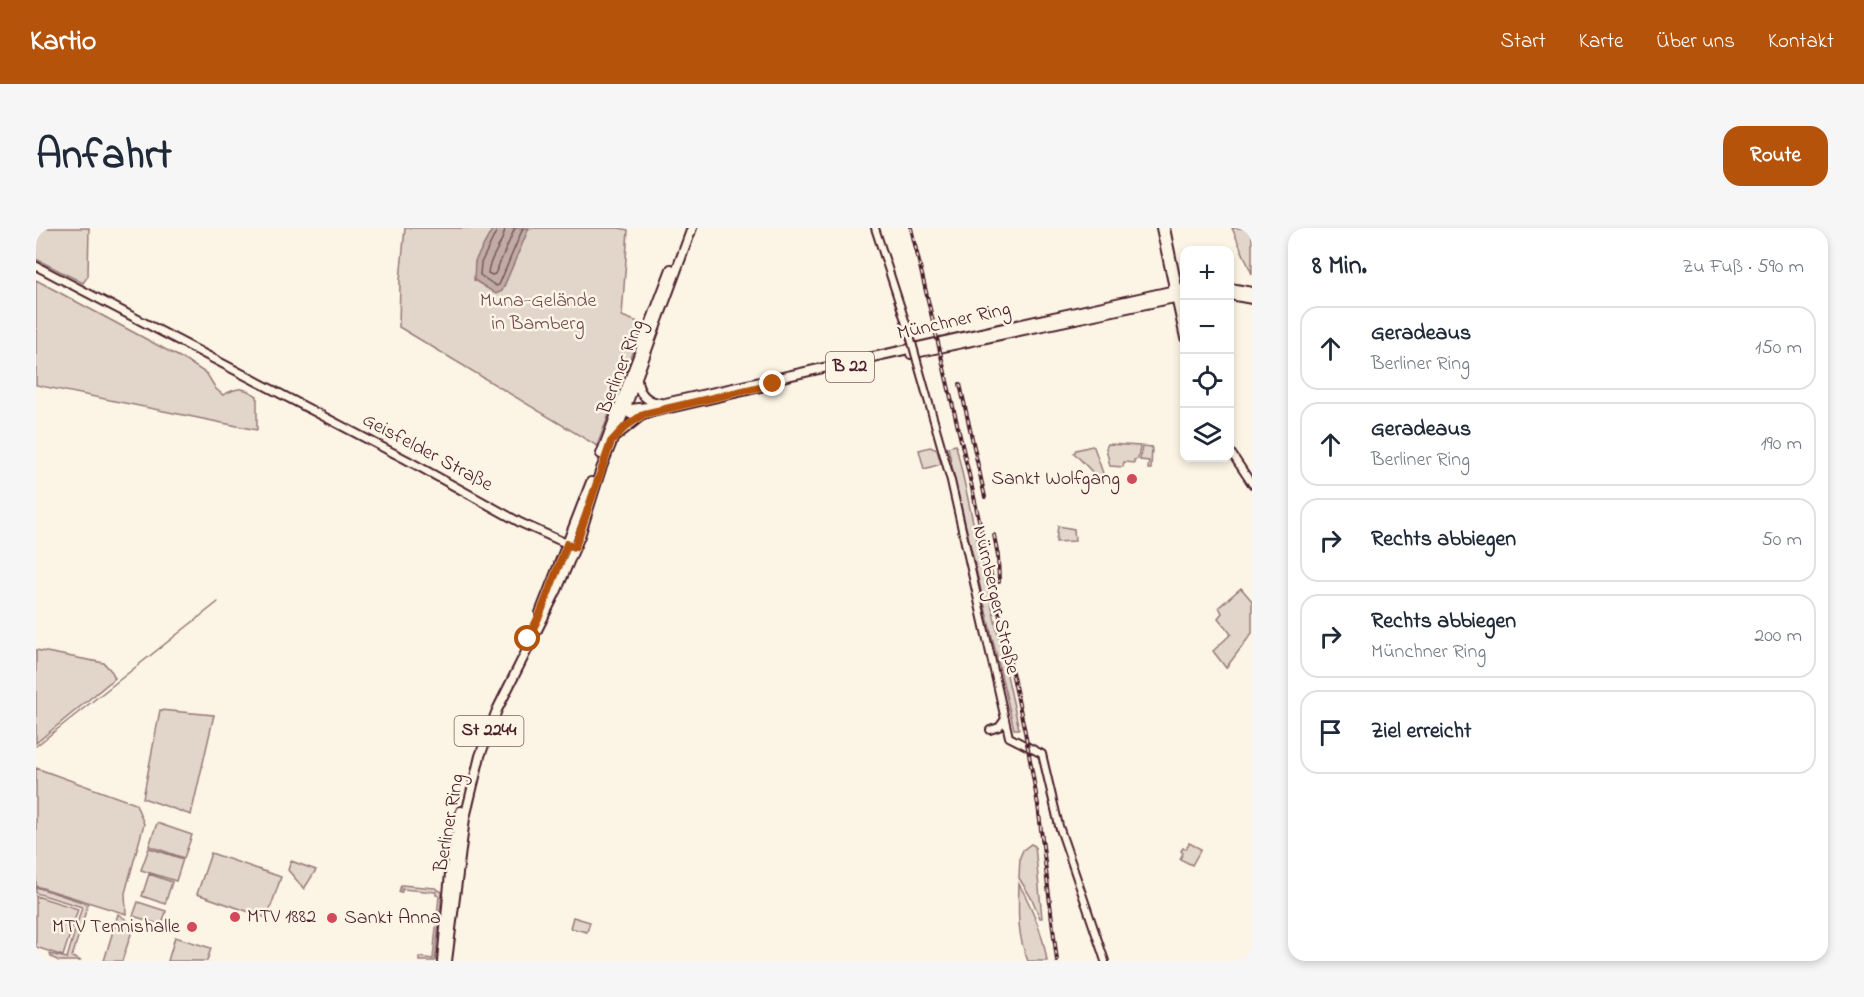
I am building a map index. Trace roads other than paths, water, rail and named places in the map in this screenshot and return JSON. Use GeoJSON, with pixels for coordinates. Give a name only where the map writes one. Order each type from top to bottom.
{"type":"FeatureCollection","features":[{"type":"Feature","properties":{"kind":"main road","name":"Berliner Ring"},"geometry":{"type":"LineString","coordinates":[[447,961],[465,818],[480,756],[497,710],[557,590],[615,417],[687,228]]}},
{"type":"Feature","properties":{"kind":"main road","name":"Berliner Ring"},"geometry":{"type":"LineString","coordinates":[[442,961],[453,851],[476,755],[498,699],[571,546],[625,410],[692,228]]}},
{"type":"Feature","properties":{"kind":"main road","name":"Geisfelder Straße"},"geometry":{"type":"LineString","coordinates":[[36,266],[407,460],[521,523],[571,546]]}},
{"type":"Feature","properties":{"kind":"main road"},"geometry":{"type":"LineString","coordinates":[[1234,289],[1252,292]]}},
{"type":"Feature","properties":{"kind":"main road","name":"Münchner Ring"},"geometry":{"type":"LineString","coordinates":[[625,410],[1180,293]]}},
{"type":"Feature","properties":{"kind":"main road","name":"Münchner Ring"},"geometry":{"type":"LineString","coordinates":[[644,414],[1180,293]]}},
{"type":"Feature","properties":{"kind":"main road"},"geometry":{"type":"LineString","coordinates":[[1234,296],[1252,299]]}},
{"type":"Feature","properties":{"kind":"main road"},"geometry":{"type":"LineString","coordinates":[[637,376],[640,392],[648,400],[662,404]]}},
{"type":"Feature","properties":{"kind":"main road"},"geometry":{"type":"LineString","coordinates":[[615,417],[625,410],[621,401]]}},
{"type":"Feature","properties":{"kind":"main road","name":"B 22"},"geometry":{"type":"LineString","coordinates":[[625,410],[632,415],[644,414]]}},
{"type":"Feature","properties":{"kind":"main road"},"geometry":{"type":"LineString","coordinates":[[611,442],[625,427],[644,414]]}},
{"type":"Feature","properties":{"kind":"street","name":"Nürnberger Straße"},"geometry":{"type":"LineString","coordinates":[[875,228],[911,339],[951,482],[1009,737],[1042,754],[1059,826],[1105,961]]}},
{"type":"Feature","properties":{"kind":"street"},"geometry":{"type":"LineString","coordinates":[[1160,228],[1180,293]]}},
{"type":"Feature","properties":{"kind":"street"},"geometry":{"type":"LineString","coordinates":[[1166,228],[1180,293]]}},
{"type":"Feature","properties":{"kind":"street"},"geometry":{"type":"LineString","coordinates":[[1234,457],[1252,484]]}},
{"type":"Feature","properties":{"kind":"street"},"geometry":{"type":"LineString","coordinates":[[990,730],[999,727],[1006,719]]}},
{"type":"Feature","properties":{"kind":"water"},"geometry":{"type":"Polygon","coordinates":[[[493,228],[529,228],[502,291],[496,294],[474,280],[475,261],[493,228]]]}},
{"type":"Feature","properties":{"kind":"waterway"},"geometry":{"type":"LineString","coordinates":[[36,746],[218,602]]}},
{"type":"Feature","properties":{"kind":"railway"},"geometry":{"type":"LineString","coordinates":[[911,228],[971,483],[1025,732],[1038,805],[1057,961]]}},
{"type":"Feature","properties":{"kind":"railway"},"geometry":{"type":"LineString","coordinates":[[960,384],[985,497]]}},
{"type":"Feature","properties":{"kind":"railway"},"geometry":{"type":"LineString","coordinates":[[994,535],[999,582]]}},
{"type":"Feature","properties":{"kind":"place","name":"Sankt Wolfgang"},"geometry":{"type":"Point","coordinates":[1132,479]}},
{"type":"Feature","properties":{"kind":"place","name":"MTV 1882"},"geometry":{"type":"Point","coordinates":[235,917]}},
{"type":"Feature","properties":{"kind":"place","name":"Sankt Anna"},"geometry":{"type":"Point","coordinates":[332,918]}},
{"type":"Feature","properties":{"kind":"place","name":"MTV Tennishalle"},"geometry":{"type":"Point","coordinates":[192,927]}},
{"type":"Feature","properties":{"kind":"park label","name":"Muna-Gelände in Bamberg"},"geometry":{"type":"Point","coordinates":[538,312]}}]}
